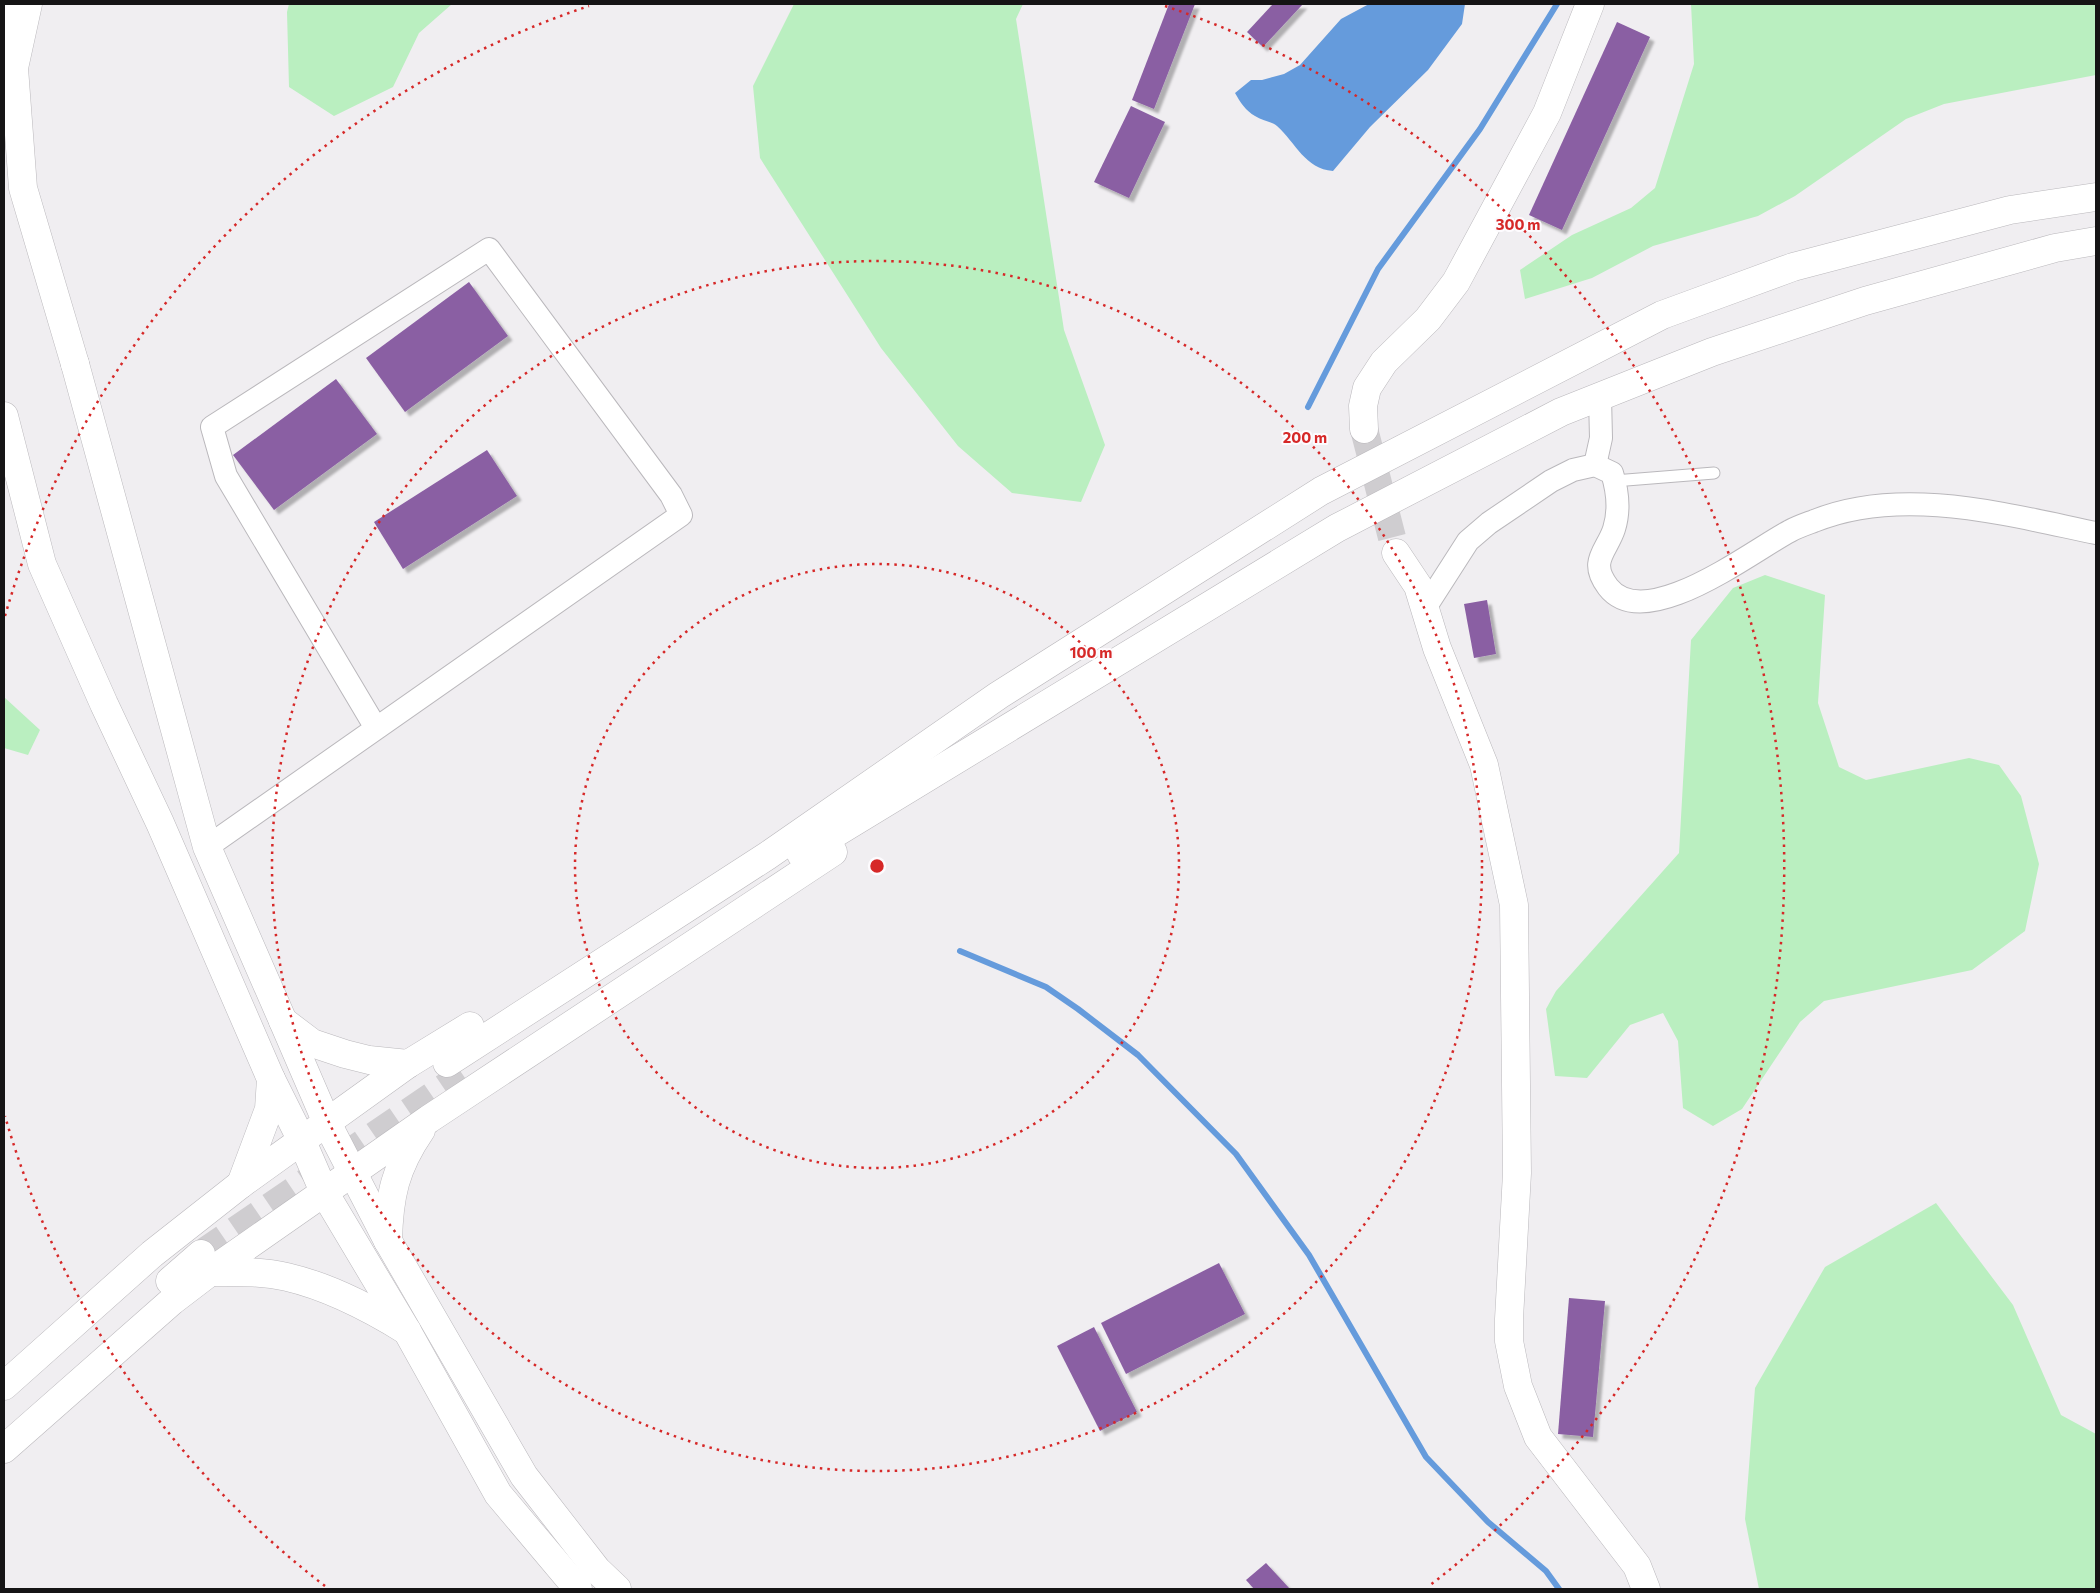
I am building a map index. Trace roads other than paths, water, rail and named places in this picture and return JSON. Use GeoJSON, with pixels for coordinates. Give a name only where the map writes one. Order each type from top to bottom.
{"type":"FeatureCollection","features":[{"type":"Feature","properties":{"kind":"main road"},"geometry":{"type":"LineString","coordinates":[[4,4],[14,68],[23,188],[75,364],[206,846],[327,1123],[388,1241],[524,1476],[596,1570],[617,1589]]}},
{"type":"Feature","properties":{"kind":"main road"},"geometry":{"type":"LineString","coordinates":[[14,68],[28,4]]}},
{"type":"Feature","properties":{"kind":"main road"},"geometry":{"type":"LineString","coordinates":[[1364,429],[1363,406],[1367,388],[1384,362],[1428,319],[1456,282],[1547,112],[1590,4]]}},
{"type":"Feature","properties":{"kind":"main road"},"geometry":{"type":"LineString","coordinates":[[2096,197],[2010,210],[1793,267],[1662,315],[1321,491],[999,695],[455,1069],[760,878],[1337,528],[1561,412],[1712,352],[1865,301],[2055,248],[2096,241]]}},
{"type":"Feature","properties":{"kind":"main road"},"geometry":{"type":"LineString","coordinates":[[4,416],[42,564],[104,704],[160,823],[271,1079],[302,1139],[324,1192],[407,1331],[498,1494],[578,1589]]}},
{"type":"Feature","properties":{"kind":"main road"},"geometry":{"type":"LineString","coordinates":[[1396,553],[1418,586],[1438,648],[1484,765],[1514,905],[1517,1173],[1508,1318],[1512,1364],[1526,1412],[1538,1437],[1637,1566],[1646,1589]]}},
{"type":"Feature","properties":{"kind":"main road"},"geometry":{"type":"LineString","coordinates":[[4,1386],[152,1254],[241,1184],[408,1064],[551,976],[904,744],[999,695]]}},
{"type":"Feature","properties":{"kind":"main road"},"geometry":{"type":"LineString","coordinates":[[4,1406],[200,1257],[324,1192],[353,1174],[429,1119],[888,816],[1015,724]]}},
{"type":"Feature","properties":{"kind":"main road"},"geometry":{"type":"LineString","coordinates":[[283,1021],[312,1043],[369,1060],[408,1064]]}},
{"type":"Feature","properties":{"kind":"main road"},"geometry":{"type":"LineString","coordinates":[[241,1184],[269,1109],[271,1079]]}},
{"type":"Feature","properties":{"kind":"main road"},"geometry":{"type":"LineString","coordinates":[[388,1241],[393,1186],[404,1154],[429,1119]]}},
{"type":"Feature","properties":{"kind":"main road"},"geometry":{"type":"LineString","coordinates":[[200,1257],[246,1272],[286,1277],[325,1289],[371,1309],[407,1331]]}},
{"type":"Feature","properties":{"kind":"main road"},"geometry":{"type":"LineString","coordinates":[[4,1442],[43,1393],[200,1257]]}},
{"type":"Feature","properties":{"kind":"main road"},"geometry":{"type":"LineString","coordinates":[[4,1449],[172,1301],[200,1257]]}},
{"type":"Feature","properties":{"kind":"street"},"geometry":{"type":"LineString","coordinates":[[206,846],[376,728],[681,515],[671,494],[489,250],[212,427],[226,476],[376,728]]}},
{"type":"Feature","properties":{"kind":"street"},"geometry":{"type":"LineString","coordinates":[[1595,464],[1601,438],[1600,397]]}},
{"type":"Feature","properties":{"kind":"street"},"geometry":{"type":"LineString","coordinates":[[1425,608],[1468,541],[1489,523],[1551,481],[1573,470],[1595,464],[1612,473],[1618,493],[1618,512],[1614,530],[1603,549],[1599,572],[1609,589],[1625,598],[1648,603],[1701,585],[1790,530],[1824,517],[1887,504],[1974,509],[2096,533]]}},
{"type":"Feature","properties":{"kind":"lane"},"geometry":{"type":"LineString","coordinates":[[1614,481],[1714,473]]}},
{"type":"Feature","properties":{"kind":"water"},"geometry":{"type":"Polygon","coordinates":[[[1369,4],[1465,4],[1462,24],[1428,70],[1370,127],[1333,171],[1323,169],[1315,166],[1308,160],[1277,126],[1249,112],[1235,93],[1251,80],[1262,80],[1284,74],[1300,65],[1341,19],[1369,4]]]}},
{"type":"Feature","properties":{"kind":"waterway"},"geometry":{"type":"LineString","coordinates":[[1308,407],[1378,269],[1480,129],[1557,4]]}},
{"type":"Feature","properties":{"kind":"waterway"},"geometry":{"type":"LineString","coordinates":[[960,951],[1046,987],[1078,1009],[1138,1055],[1236,1154],[1309,1255],[1426,1457],[1488,1522],[1546,1571],[1559,1589]]}},
{"type":"Feature","properties":{"kind":"tunnel"},"geometry":{"type":"LineString","coordinates":[[1364,429],[1396,553]]}},
{"type":"Feature","properties":{"kind":"tunnel"},"geometry":{"type":"LineString","coordinates":[[201,1254],[463,1075]]}}]}
